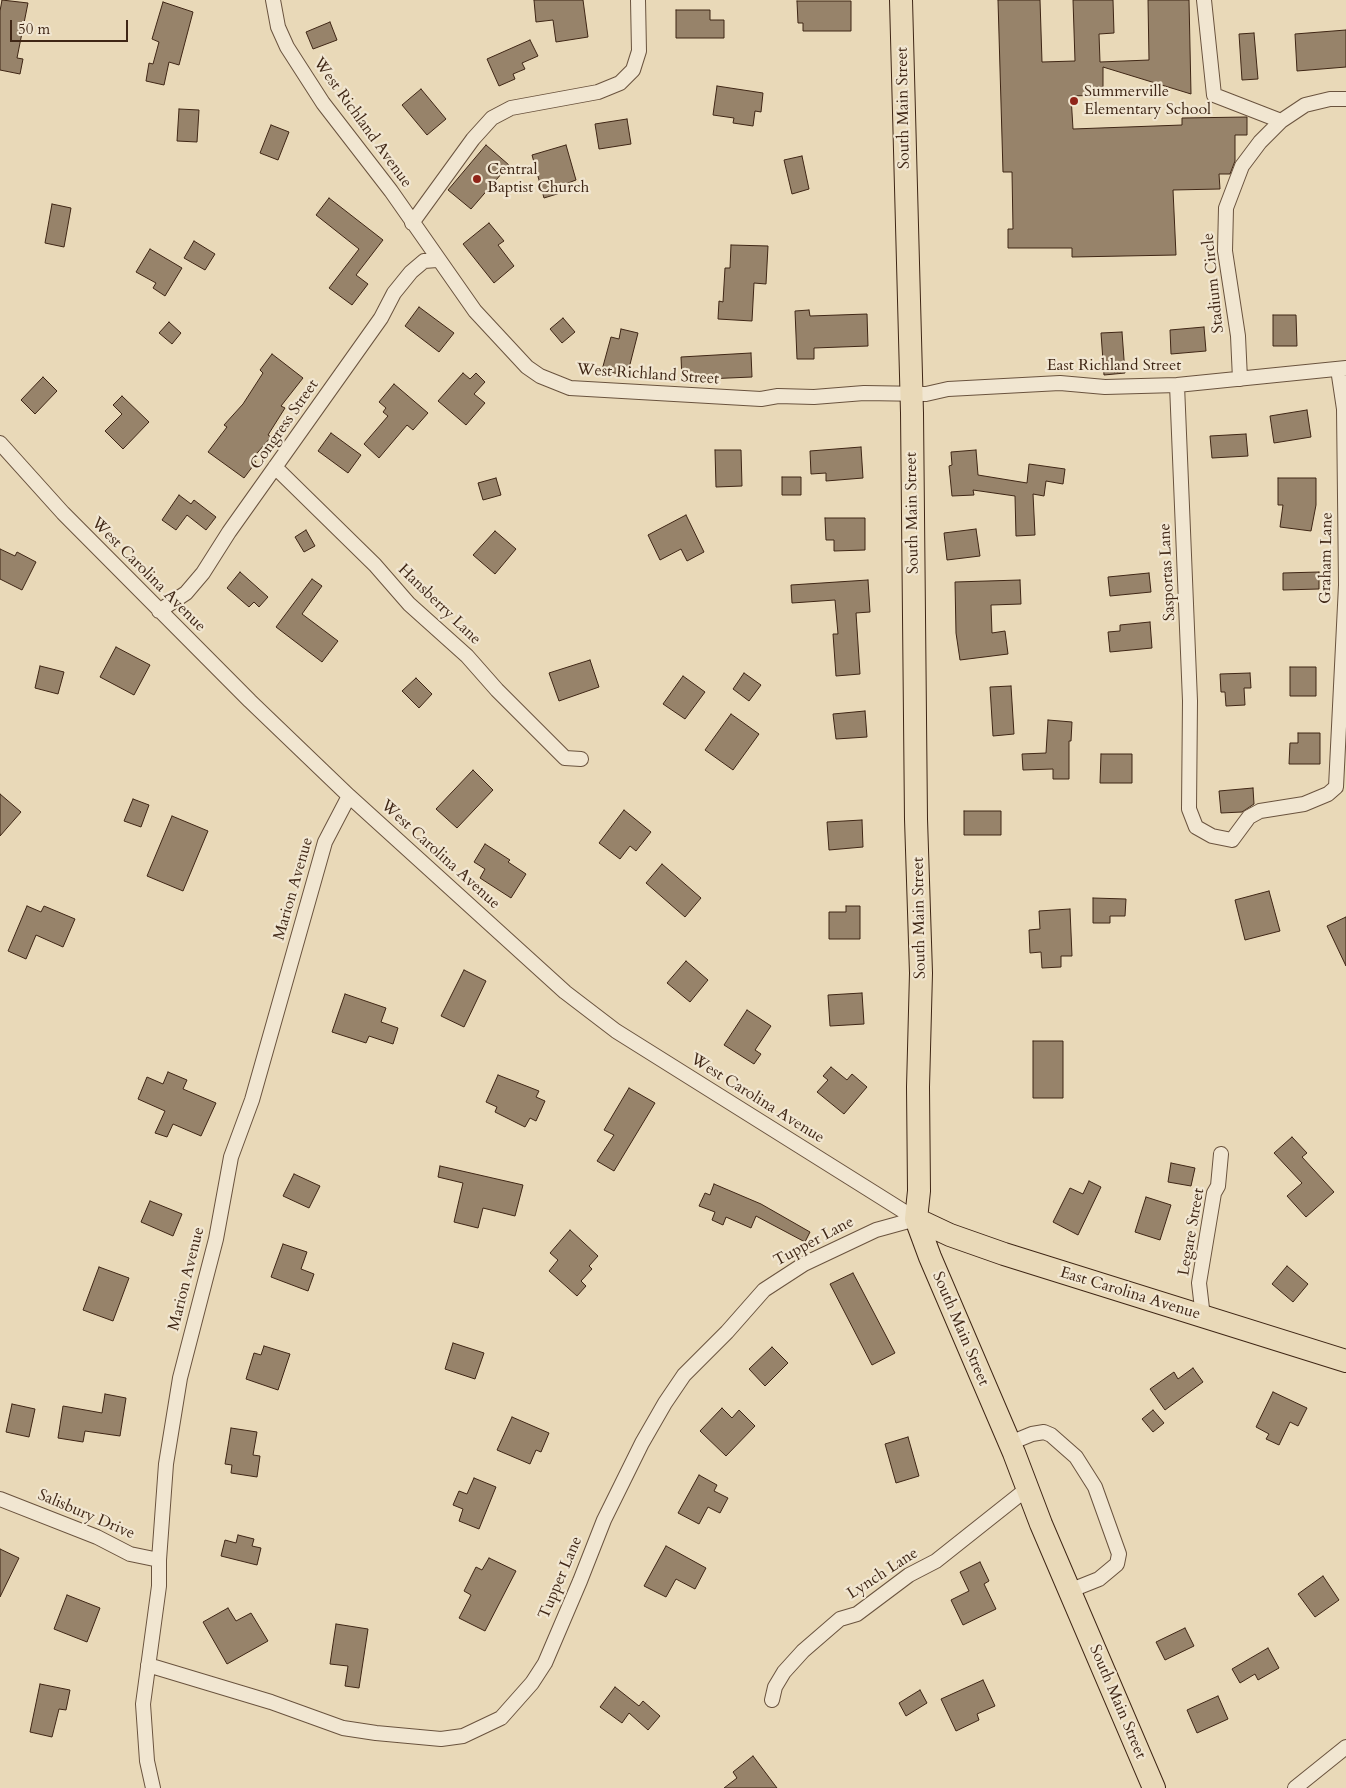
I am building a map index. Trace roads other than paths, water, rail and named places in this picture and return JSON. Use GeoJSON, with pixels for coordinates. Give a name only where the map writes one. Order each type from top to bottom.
{"type":"FeatureCollection","features":[{"type":"Feature","properties":{"kind":"main road","name":"South Main Street"},"geometry":{"type":"LineString","coordinates":[[901,0],[911,394],[916,819],[921,973],[918,1087],[919,1191],[916,1219],[930,1257],[1010,1443],[1069,1591],[1154,1788]]}},
{"type":"Feature","properties":{"kind":"main road","name":"East Carolina Avenue"},"geometry":{"type":"LineString","coordinates":[[916,1219],[950,1235],[1004,1254],[1346,1361]]}},
{"type":"Feature","properties":{"kind":"street","name":"West Richland Avenue"},"geometry":{"type":"LineString","coordinates":[[274,0],[278,27],[287,47],[323,103],[391,191],[437,260]]}},
{"type":"Feature","properties":{"kind":"street"},"geometry":{"type":"LineString","coordinates":[[412,223],[473,139],[492,118],[511,108],[598,92],[620,83],[633,70],[639,51],[638,0]]}},
{"type":"Feature","properties":{"kind":"street"},"geometry":{"type":"LineString","coordinates":[[1204,0],[1214,96],[1281,121]]}},
{"type":"Feature","properties":{"kind":"street","name":"Stadium Circle"},"geometry":{"type":"LineString","coordinates":[[1240,379],[1238,336],[1225,251],[1226,208],[1242,166],[1260,142],[1281,121],[1305,105],[1330,99],[1346,99]]}},
{"type":"Feature","properties":{"kind":"street","name":"West Richland Street"},"geometry":{"type":"LineString","coordinates":[[437,260],[474,311],[527,367],[540,376],[570,388],[742,399],[864,393],[911,394]]}},
{"type":"Feature","properties":{"kind":"street","name":"Congress Street"},"geometry":{"type":"LineString","coordinates":[[159,612],[177,601],[194,585],[381,318],[394,293],[411,272],[424,261],[437,260]]}},
{"type":"Feature","properties":{"kind":"street","name":"East Richland Street"},"geometry":{"type":"LineString","coordinates":[[911,394],[926,394],[948,389],[1060,383],[1106,387],[1177,385],[1342,368]]}},
{"type":"Feature","properties":{"kind":"street","name":"Graham Lane"},"geometry":{"type":"LineString","coordinates":[[1338,747],[1346,585],[1342,368]]}},
{"type":"Feature","properties":{"kind":"street","name":"Sasportas Lane"},"geometry":{"type":"LineString","coordinates":[[1177,385],[1190,700],[1189,809],[1196,827],[1212,836],[1232,840],[1249,817],[1260,812],[1304,804],[1328,794],[1336,788],[1338,747]]}},
{"type":"Feature","properties":{"kind":"street","name":"West Carolina Avenue"},"geometry":{"type":"LineString","coordinates":[[0,443],[40,490],[159,612],[349,796],[565,992],[616,1031],[916,1219]]}},
{"type":"Feature","properties":{"kind":"street","name":"Hansberry Lane"},"geometry":{"type":"LineString","coordinates":[[275,467],[375,565],[410,604],[467,656],[497,690],[565,758],[581,759]]}},
{"type":"Feature","properties":{"kind":"street","name":"Marion Avenue"},"geometry":{"type":"LineString","coordinates":[[153,1788],[144,1732],[143,1704],[159,1586],[166,1464],[180,1378],[216,1239],[231,1157],[252,1100],[325,842],[349,796]]}},
{"type":"Feature","properties":{"kind":"street","name":"Legare Street"},"geometry":{"type":"LineString","coordinates":[[1204,1317],[1199,1283],[1212,1203],[1218,1186],[1221,1154]]}},
{"type":"Feature","properties":{"kind":"street","name":"Tupper Lane"},"geometry":{"type":"LineString","coordinates":[[148,1665],[271,1702],[343,1728],[376,1733],[441,1738],[463,1736],[501,1718],[532,1683],[545,1663],[604,1520],[664,1402],[684,1375],[727,1332],[764,1290],[804,1264],[876,1230],[916,1219]]}},
{"type":"Feature","properties":{"kind":"street"},"geometry":{"type":"LineString","coordinates":[[1010,1443],[1044,1432],[1076,1458],[1095,1487],[1119,1554],[1117,1564],[1099,1579],[1069,1591]]}},
{"type":"Feature","properties":{"kind":"street","name":"Lynch Lane"},"geometry":{"type":"LineString","coordinates":[[772,1700],[775,1687],[784,1672],[803,1651],[840,1619],[857,1614],[908,1575],[936,1561],[1028,1488]]}},
{"type":"Feature","properties":{"kind":"street","name":"Salisbury Drive"},"geometry":{"type":"LineString","coordinates":[[0,1499],[97,1537],[130,1554],[159,1560]]}},
{"type":"Feature","properties":{"kind":"street"},"geometry":{"type":"LineString","coordinates":[[1295,1788],[1346,1747]]}},
{"type":"Feature","properties":{"kind":"place","name":"Summerville Elementary School"},"geometry":{"type":"Point","coordinates":[1074,101]}},
{"type":"Feature","properties":{"kind":"place","name":"Central Baptist Church"},"geometry":{"type":"Point","coordinates":[477,179]}}]}
